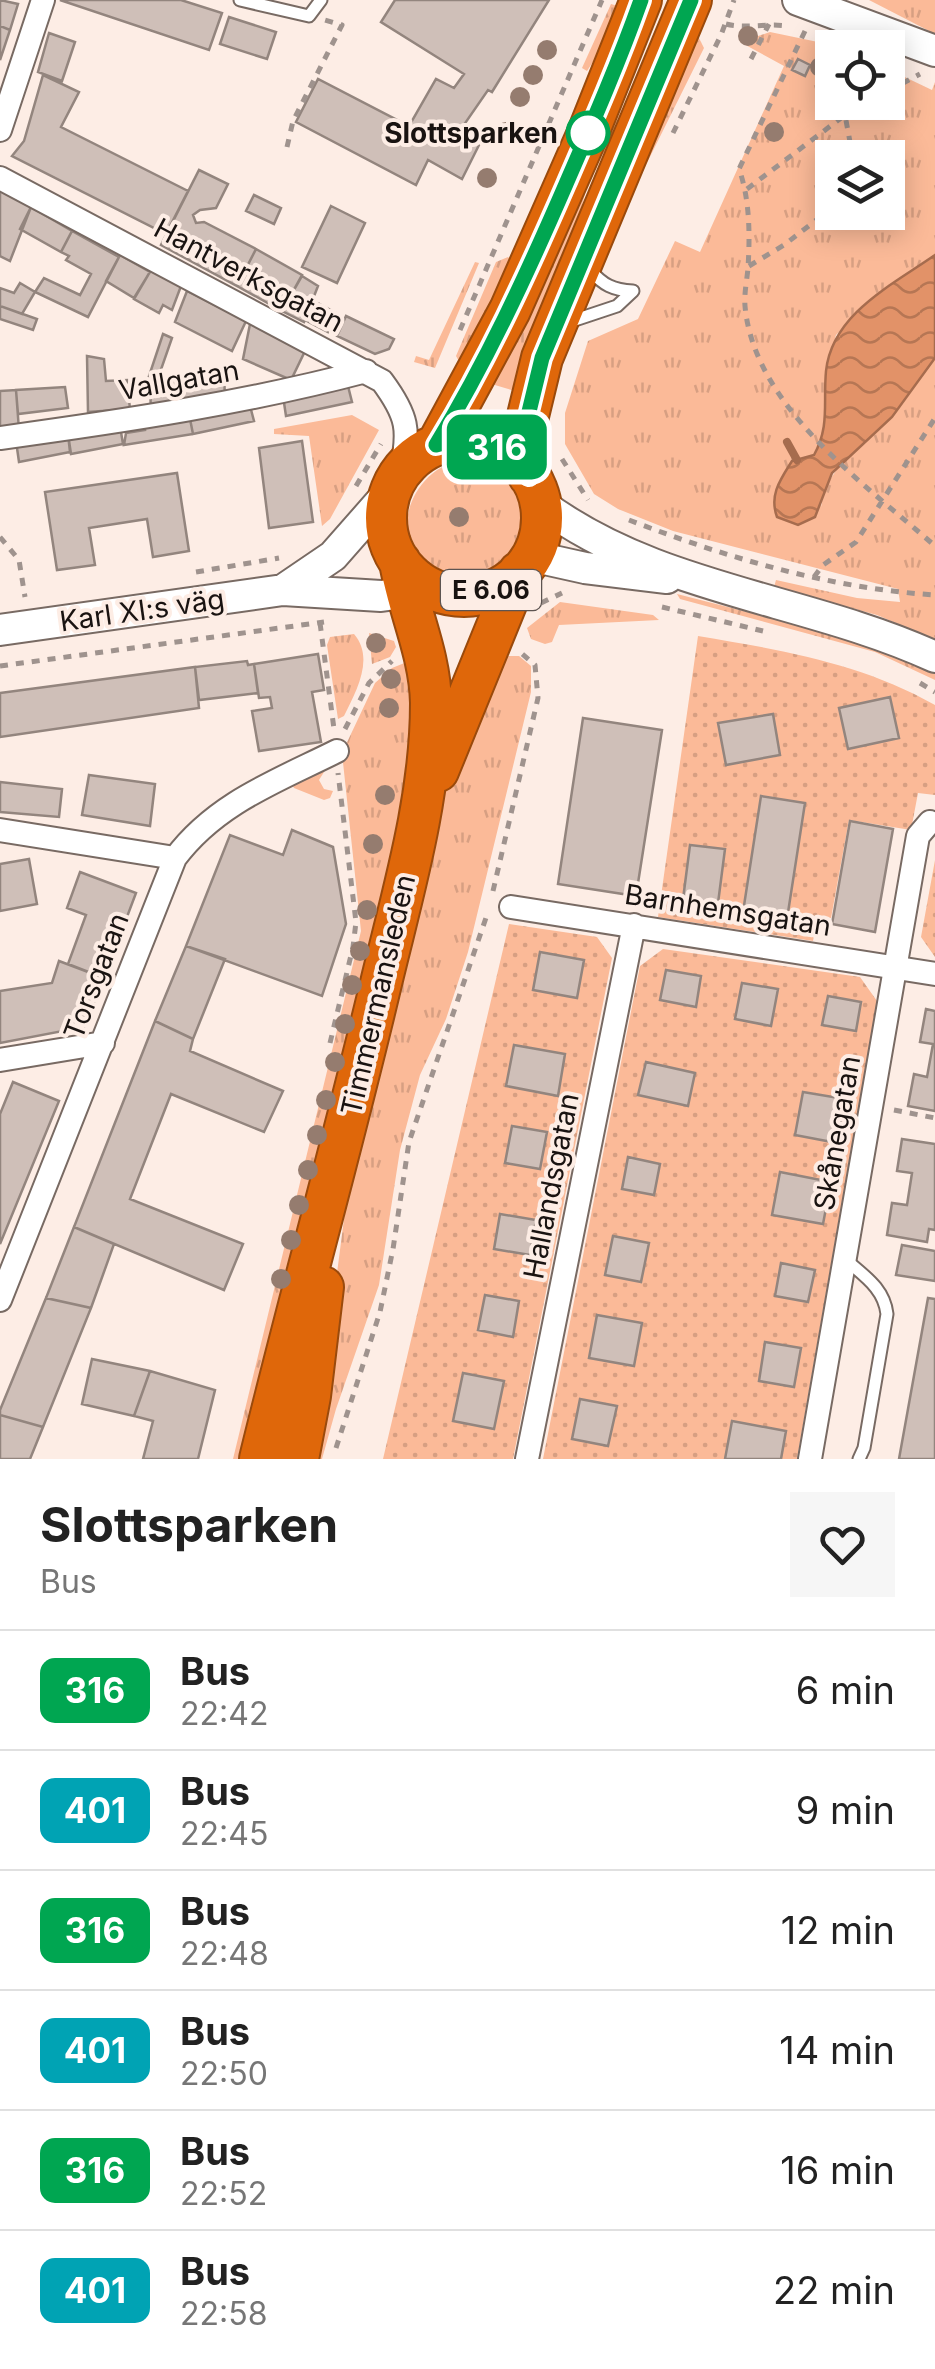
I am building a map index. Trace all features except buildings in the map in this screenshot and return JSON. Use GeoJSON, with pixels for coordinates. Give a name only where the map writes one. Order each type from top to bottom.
{"type":"FeatureCollection","features":[{"type":"Feature","properties":{"kind":"highway"},"geometry":{"type":"LineString","coordinates":[[436,445],[510,310],[642,0]]}},
{"type":"Feature","properties":{"kind":"highway"},"geometry":{"type":"LineString","coordinates":[[535,489],[526,444],[528,404],[582,259],[691,0]]}},
{"type":"Feature","properties":{"kind":"highway"},"geometry":{"type":"LineString","coordinates":[[396,481],[413,459],[436,445],[462,440],[488,444],[512,456],[535,489]]}},
{"type":"Feature","properties":{"kind":"highway","name":"E 6.06"},"geometry":{"type":"LineString","coordinates":[[396,481],[387,527],[412,582],[468,596],[518,571],[540,530],[535,489]]}},
{"type":"Feature","properties":{"kind":"highway","name":"Timmermansleden"},"geometry":{"type":"LineString","coordinates":[[260,1459],[334,1178],[422,812],[449,740],[464,659],[478,624],[518,571]]}},
{"type":"Feature","properties":{"kind":"highway","name":"Timmermansleden"},"geometry":{"type":"LineString","coordinates":[[412,582],[429,672],[429,748],[422,812]]}},
{"type":"Feature","properties":{"kind":"highway","name":"Timmermansleden"},"geometry":{"type":"LineString","coordinates":[[298,1459],[318,1339],[334,1178]]}},
{"type":"Feature","properties":{"kind":"street"},"geometry":{"type":"LineString","coordinates":[[0,130],[43,0]]}},
{"type":"Feature","properties":{"kind":"street"},"geometry":{"type":"LineString","coordinates":[[801,8],[929,62]]}},
{"type":"Feature","properties":{"kind":"street","name":"Hantverksgatan"},"geometry":{"type":"LineString","coordinates":[[0,178],[382,381],[406,420],[407,444],[396,481]]}},
{"type":"Feature","properties":{"kind":"street","name":"Vallgatan"},"geometry":{"type":"LineString","coordinates":[[0,438],[186,411],[366,371]]}},
{"type":"Feature","properties":{"kind":"street","name":"Karl XI:s väg"},"geometry":{"type":"LineString","coordinates":[[283,590],[333,556],[396,481]]}},
{"type":"Feature","properties":{"kind":"street"},"geometry":{"type":"LineString","coordinates":[[535,489],[565,522],[700,582],[884,634],[935,657]]}},
{"type":"Feature","properties":{"kind":"street"},"geometry":{"type":"LineString","coordinates":[[518,571],[585,568],[700,582]]}},
{"type":"Feature","properties":{"kind":"street","name":"Karl XI:s väg"},"geometry":{"type":"LineString","coordinates":[[0,630],[283,590],[412,582]]}},
{"type":"Feature","properties":{"kind":"street","name":"Torsgatan"},"geometry":{"type":"LineString","coordinates":[[0,1300],[175,858],[194,833],[226,806],[337,752]]}},
{"type":"Feature","properties":{"kind":"street","name":"Skånegatan"},"geometry":{"type":"LineString","coordinates":[[810,1459],[918,836],[930,822]]}},
{"type":"Feature","properties":{"kind":"street"},"geometry":{"type":"LineString","coordinates":[[0,830],[175,858]]}},
{"type":"Feature","properties":{"kind":"street","name":"Barnhemsgatan"},"geometry":{"type":"LineString","coordinates":[[511,907],[935,974]]}},
{"type":"Feature","properties":{"kind":"street","name":"Hallandsgatan"},"geometry":{"type":"LineString","coordinates":[[527,1459],[634,925]]}},
{"type":"Feature","properties":{"kind":"street"},"geometry":{"type":"LineString","coordinates":[[0,1060],[103,1043]]}},
{"type":"Feature","properties":{"kind":"lane"},"geometry":{"type":"LineString","coordinates":[[240,0],[308,16],[321,0]]}},
{"type":"Feature","properties":{"kind":"lane"},"geometry":{"type":"LineString","coordinates":[[555,326],[606,312],[633,291],[616,290],[602,283],[582,259]]}},
{"type":"Feature","properties":{"kind":"lane"},"geometry":{"type":"LineString","coordinates":[[845,1260],[878,1288],[887,1314],[859,1459]]}},
{"type":"Feature","properties":{"kind":"path"},"geometry":{"type":"LineString","coordinates":[[458,335],[602,0]]}},
{"type":"Feature","properties":{"kind":"path"},"geometry":{"type":"LineString","coordinates":[[726,24],[768,24],[801,8]]}},
{"type":"Feature","properties":{"kind":"path"},"geometry":{"type":"LineString","coordinates":[[801,8],[818,30]]}},
{"type":"Feature","properties":{"kind":"path"},"geometry":{"type":"LineString","coordinates":[[801,8],[739,170],[746,189],[748,266],[744,304],[754,350],[780,394],[812,435],[935,546]]}},
{"type":"Feature","properties":{"kind":"path"},"geometry":{"type":"LineString","coordinates":[[287,147],[293,121],[342,25],[308,16]]}},
{"type":"Feature","properties":{"kind":"path"},"geometry":{"type":"LineString","coordinates":[[751,58],[768,24]]}},
{"type":"Feature","properties":{"kind":"path"},"geometry":{"type":"LineString","coordinates":[[905,80],[929,62]]}},
{"type":"Feature","properties":{"kind":"path"},"geometry":{"type":"LineString","coordinates":[[746,189],[838,120]]}},
{"type":"Feature","properties":{"kind":"path"},"geometry":{"type":"LineString","coordinates":[[748,266],[784,246],[815,221]]}},
{"type":"Feature","properties":{"kind":"path"},"geometry":{"type":"LineString","coordinates":[[813,578],[822,566],[856,542],[935,418]]}},
{"type":"Feature","properties":{"kind":"path"},"geometry":{"type":"LineString","coordinates":[[557,447],[568,474],[591,504]]}},
{"type":"Feature","properties":{"kind":"path"},"geometry":{"type":"LineString","coordinates":[[620,517],[741,560],[837,584],[935,595]]}},
{"type":"Feature","properties":{"kind":"path"},"geometry":{"type":"LineString","coordinates":[[0,536],[19,560],[26,597],[13,598]]}},
{"type":"Feature","properties":{"kind":"path"},"geometry":{"type":"LineString","coordinates":[[188,573],[284,557]]}},
{"type":"Feature","properties":{"kind":"path"},"geometry":{"type":"LineString","coordinates":[[650,605],[766,631]]}},
{"type":"Feature","properties":{"kind":"path"},"geometry":{"type":"LineString","coordinates":[[0,666],[333,620]]}},
{"type":"Feature","properties":{"kind":"path"},"geometry":{"type":"LineString","coordinates":[[320,623],[356,922],[354,947],[328,1052]]}},
{"type":"Feature","properties":{"kind":"path"},"geometry":{"type":"LineString","coordinates":[[332,1459],[380,1312],[394,1249],[409,1142],[491,902],[538,698],[535,665],[512,648]]}},
{"type":"Feature","properties":{"kind":"path"},"geometry":{"type":"LineString","coordinates":[[337,752],[369,684],[381,668],[399,655]]}},
{"type":"Feature","properties":{"kind":"path"},"geometry":{"type":"LineString","coordinates":[[912,680],[935,692]]}},
{"type":"Feature","properties":{"kind":"path"},"geometry":{"type":"LineString","coordinates":[[888,1109],[935,1118]]}},
{"type":"Feature","properties":{"kind":"green space"},"geometry":{"type":"Polygon","coordinates":[[[869,0],[935,0],[935,34],[869,0]]]}},
{"type":"Feature","properties":{"kind":"green space"},"geometry":{"type":"Polygon","coordinates":[[[611,4],[621,7],[606,42],[587,71],[582,68],[611,4]]]}},
{"type":"Feature","properties":{"kind":"green space"},"geometry":{"type":"Polygon","coordinates":[[[770,32],[815,41],[815,120],[905,120],[905,77],[932,90],[935,82],[935,255],[870,300],[836,335],[827,367],[825,436],[814,455],[821,507],[832,476],[903,403],[935,358],[935,640],[877,615],[774,587],[776,580],[857,598],[900,602],[898,589],[673,531],[618,509],[594,494],[565,444],[565,413],[588,341],[638,319],[675,241],[700,252],[784,66],[740,42],[770,32]]]}},
{"type":"Feature","properties":{"kind":"green space"},"geometry":{"type":"Polygon","coordinates":[[[693,35],[704,48],[604,260],[693,35]]]}},
{"type":"Feature","properties":{"kind":"green space"},"geometry":{"type":"Polygon","coordinates":[[[577,192],[585,194],[578,220],[515,391],[488,383],[577,192]]]}},
{"type":"Feature","properties":{"kind":"green space"},"geometry":{"type":"Polygon","coordinates":[[[508,257],[514,263],[462,367],[456,356],[496,262],[508,257]]]}},
{"type":"Feature","properties":{"kind":"green space"},"geometry":{"type":"Polygon","coordinates":[[[475,262],[479,263],[435,368],[414,362],[416,356],[429,360],[475,262]]]}},
{"type":"Feature","properties":{"kind":"green space"},"geometry":{"type":"Polygon","coordinates":[[[352,415],[379,430],[330,519],[322,526],[309,436],[274,434],[274,429],[352,415]]]}},
{"type":"Feature","properties":{"kind":"green space"},"geometry":{"type":"Polygon","coordinates":[[[468,458],[496,466],[514,483],[522,504],[521,528],[513,550],[498,569],[476,580],[450,582],[429,575],[415,561],[408,542],[407,521],[412,500],[425,481],[443,466],[468,458]]]}},
{"type":"Feature","properties":{"kind":"green space"},"geometry":{"type":"Polygon","coordinates":[[[677,594],[873,644],[935,672],[935,680],[875,652],[680,599],[677,594]]]}},
{"type":"Feature","properties":{"kind":"green space"},"geometry":{"type":"Polygon","coordinates":[[[560,602],[653,615],[659,620],[559,625],[552,642],[531,639],[527,628],[560,602]]]}},
{"type":"Feature","properties":{"kind":"green space"},"geometry":{"type":"Polygon","coordinates":[[[369,633],[394,641],[396,647],[390,657],[372,664],[369,633]]]}},
{"type":"Feature","properties":{"kind":"green space"},"geometry":{"type":"Polygon","coordinates":[[[354,634],[363,654],[361,675],[344,716],[338,719],[327,645],[330,637],[354,634]]]}},
{"type":"Feature","properties":{"kind":"green space"},"geometry":{"type":"Polygon","coordinates":[[[698,636],[849,668],[935,705],[935,795],[918,793],[911,830],[849,820],[831,918],[818,916],[813,941],[658,917],[698,636]]]}},
{"type":"Feature","properties":{"kind":"green space"},"geometry":{"type":"Polygon","coordinates":[[[504,656],[519,656],[531,666],[531,692],[468,952],[446,1019],[420,1075],[400,1150],[379,1285],[322,1459],[307,1459],[323,1381],[347,1196],[437,812],[493,665],[504,656]]]}},
{"type":"Feature","properties":{"kind":"green space"},"geometry":{"type":"Polygon","coordinates":[[[412,660],[415,755],[277,1334],[238,1459],[233,1459],[361,931],[342,753],[375,683],[392,668],[412,660]]]}},
{"type":"Feature","properties":{"kind":"green space"},"geometry":{"type":"Polygon","coordinates":[[[329,764],[319,780],[324,789],[333,791],[330,798],[324,800],[294,788],[291,782],[329,764]]]}},
{"type":"Feature","properties":{"kind":"green space"},"geometry":{"type":"Polygon","coordinates":[[[935,860],[935,957],[921,937],[935,860]]]}},
{"type":"Feature","properties":{"kind":"green space"},"geometry":{"type":"Polygon","coordinates":[[[509,924],[597,937],[612,958],[513,1459],[383,1459],[509,924]]]}},
{"type":"Feature","properties":{"kind":"green space"},"geometry":{"type":"Polygon","coordinates":[[[663,949],[860,977],[877,1001],[797,1459],[543,1459],[640,966],[663,949]]]}},
{"type":"Feature","properties":{"kind":"water"},"geometry":{"type":"Polygon","coordinates":[[[935,255],[935,358],[892,417],[832,473],[815,517],[798,525],[777,517],[775,495],[783,475],[792,461],[814,455],[819,444],[824,424],[826,371],[840,333],[867,303],[935,255]]]}},
{"type":"Feature","properties":{"kind":"waterway"},"geometry":{"type":"LineString","coordinates":[[787,442],[797,460]]}},
{"type":"Feature","properties":{"kind":"bus line","name":"316"},"geometry":{"type":"LineString","coordinates":[[641,0],[510,310],[436,445],[462,440],[488,444],[512,456],[529,476],[528,404],[542,358],[691,0]]}},
{"type":"Feature","properties":{"kind":"place","name":"Slottsparken"},"geometry":{"type":"Point","coordinates":[588,133]}}]}
